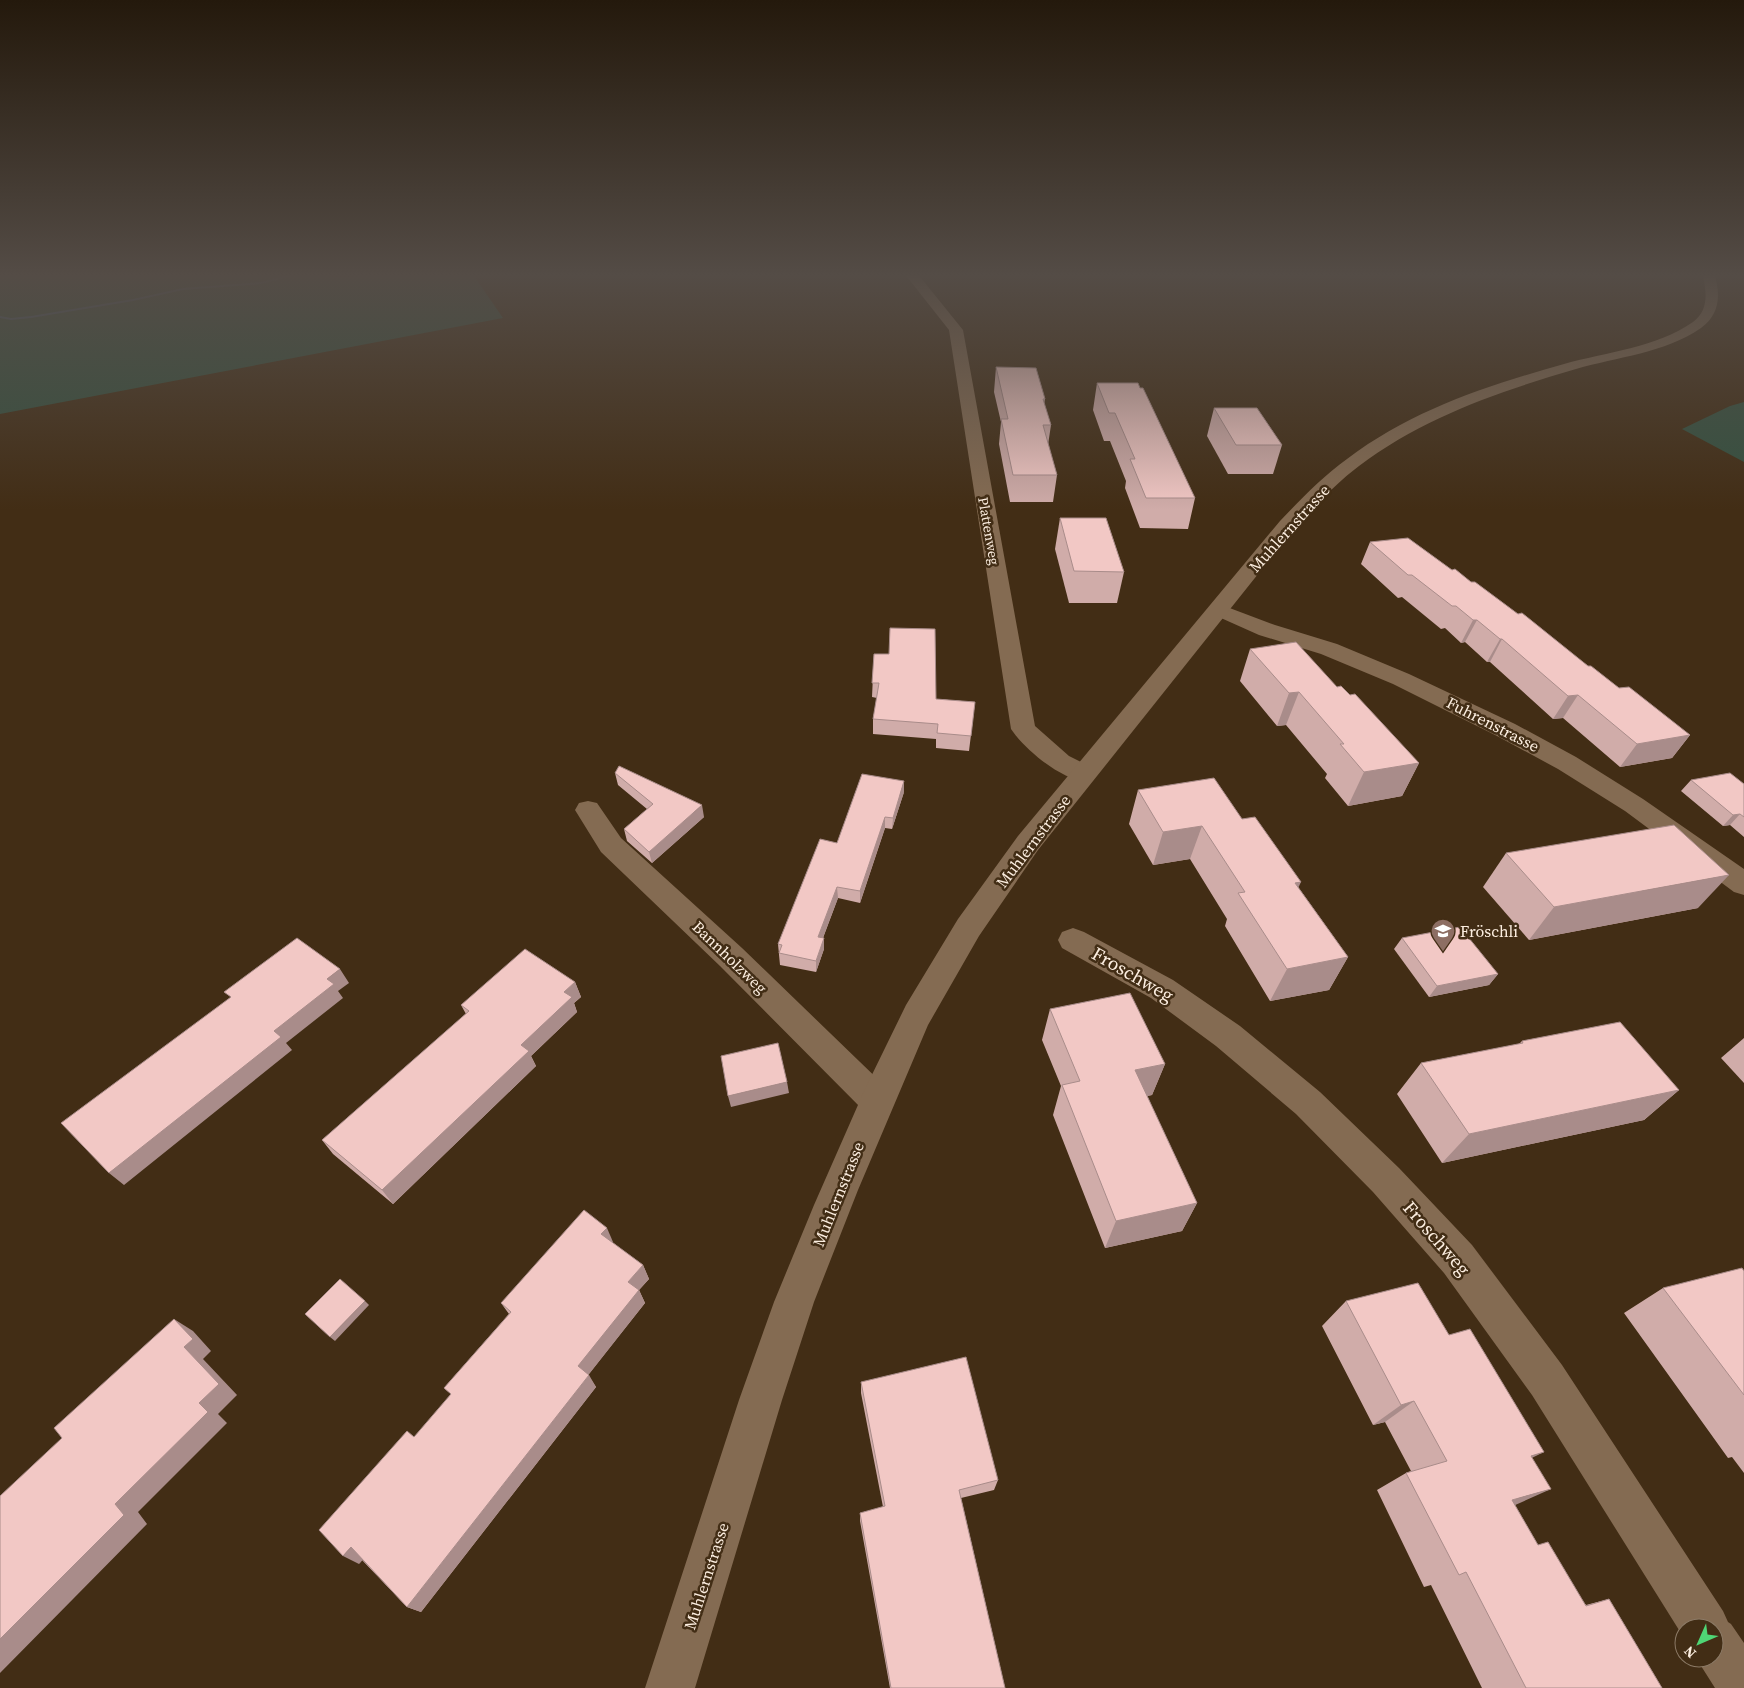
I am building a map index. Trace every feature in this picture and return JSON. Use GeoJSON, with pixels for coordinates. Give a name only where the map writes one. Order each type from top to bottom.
{"type":"FeatureCollection","features":[{"type":"Feature","properties":{"kind":"street","name":"Plattenweg"},"geometry":{"type":"LineString","coordinates":[[960,352],[1023,729],[1060,762],[1084,774]]}},
{"type":"Feature","properties":{"kind":"street","name":"Muhlernstrasse"},"geometry":{"type":"LineString","coordinates":[[670,1688],[775,1355],[832,1204],[917,1014],[953,952],[1022,850],[1287,525],[1347,465],[1419,419],[1465,398],[1622,352]]}},
{"type":"Feature","properties":{"kind":"street","name":"Fuhrenstrasse"},"geometry":{"type":"LineString","coordinates":[[1219,610],[1267,630],[1329,650],[1401,679],[1506,730],[1567,763],[1634,805],[1744,884]]}},
{"type":"Feature","properties":{"kind":"street","name":"Bannholzweg"},"geometry":{"type":"LineString","coordinates":[[588,810],[611,845],[731,957],[877,1100]]}},
{"type":"Feature","properties":{"kind":"street","name":"Froschweg"},"geometry":{"type":"LineString","coordinates":[[1073,940],[1162,989],[1228,1036],[1308,1103],[1386,1180],[1458,1259],[1548,1380],[1700,1618]]}},
{"type":"Feature","properties":{"kind":"street"},"geometry":{"type":"LineString","coordinates":[[1724,1657],[1744,1688]]}},
{"type":"Feature","properties":{"kind":"green space"},"geometry":{"type":"Polygon","coordinates":[[[0,352],[326,352],[0,414],[0,352]]]}},
{"type":"Feature","properties":{"kind":"green space"},"geometry":{"type":"Polygon","coordinates":[[[1744,402],[1744,462],[1682,429],[1730,406],[1744,402]]]}},
{"type":"Feature","properties":{"kind":"building"},"geometry":{"type":"Polygon","coordinates":[[[996,367],[1036,368],[1051,425],[1043,425],[1057,475],[1013,475],[1001,419],[1008,419],[996,367]]]}},
{"type":"Feature","properties":{"kind":"building"},"geometry":{"type":"Polygon","coordinates":[[[1097,383],[1138,383],[1140,388],[1143,388],[1195,498],[1146,498],[1130,459],[1135,459],[1115,413],[1109,413],[1097,383]]]}},
{"type":"Feature","properties":{"kind":"building"},"geometry":{"type":"Polygon","coordinates":[[[1214,408],[1257,408],[1282,445],[1236,445],[1214,408]]]}},
{"type":"Feature","properties":{"kind":"building"},"geometry":{"type":"Polygon","coordinates":[[[1060,518],[1106,518],[1124,572],[1074,571],[1060,518]]]}},
{"type":"Feature","properties":{"kind":"building"},"geometry":{"type":"Polygon","coordinates":[[[1408,538],[1452,570],[1455,569],[1471,582],[1475,582],[1518,614],[1522,613],[1588,666],[1591,666],[1619,688],[1629,687],[1690,735],[1637,744],[1578,695],[1568,696],[1502,639],[1456,606],[1452,606],[1412,575],[1408,575],[1370,542],[1408,538]]]}},
{"type":"Feature","properties":{"kind":"building"},"geometry":{"type":"Polygon","coordinates":[[[890,628],[935,629],[936,699],[975,702],[971,736],[937,733],[938,724],[873,719],[879,683],[872,683],[874,654],[889,654],[890,628]]]}},
{"type":"Feature","properties":{"kind":"building"},"geometry":{"type":"Polygon","coordinates":[[[1296,642],[1337,687],[1341,686],[1350,695],[1355,694],[1419,763],[1364,772],[1340,744],[1344,744],[1299,692],[1289,693],[1250,649],[1296,642]]]}},
{"type":"Feature","properties":{"kind":"building"},"geometry":{"type":"Polygon","coordinates":[[[619,766],[702,805],[649,852],[624,829],[653,804],[615,773],[619,766]]]}},
{"type":"Feature","properties":{"kind":"building"},"geometry":{"type":"Polygon","coordinates":[[[1730,773],[1744,784],[1744,817],[1740,814],[1733,815],[1691,780],[1730,773]]]}},
{"type":"Feature","properties":{"kind":"building"},"geometry":{"type":"Polygon","coordinates":[[[862,774],[904,781],[893,818],[885,817],[860,891],[837,887],[818,937],[824,938],[816,961],[779,953],[782,945],[778,944],[820,839],[837,843],[862,774]]]}},
{"type":"Feature","properties":{"kind":"building"},"geometry":{"type":"Polygon","coordinates":[[[1214,778],[1242,819],[1255,817],[1301,882],[1295,883],[1348,957],[1287,969],[1238,893],[1245,892],[1202,826],[1163,832],[1138,790],[1214,778]]]}},
{"type":"Feature","properties":{"kind":"building"},"geometry":{"type":"Polygon","coordinates":[[[1674,825],[1729,875],[1554,907],[1506,853],[1674,825]]]}},
{"type":"Feature","properties":{"kind":"building"},"geometry":{"type":"Polygon","coordinates":[[[1460,927],[1498,974],[1437,986],[1402,938],[1460,927]]]}},
{"type":"Feature","properties":{"kind":"building"},"geometry":{"type":"Polygon","coordinates":[[[297,938],[340,969],[327,979],[334,984],[274,1031],[281,1037],[109,1173],[61,1123],[231,997],[224,992],[297,938]]]}},
{"type":"Feature","properties":{"kind":"building"},"geometry":{"type":"Polygon","coordinates":[[[525,949],[575,982],[564,992],[572,997],[521,1045],[529,1051],[382,1190],[322,1140],[469,1011],[461,1005],[525,949]]]}},
{"type":"Feature","properties":{"kind":"building"},"geometry":{"type":"Polygon","coordinates":[[[1130,993],[1165,1064],[1135,1070],[1197,1203],[1116,1221],[1062,1085],[1080,1081],[1050,1009],[1130,993]]]}},
{"type":"Feature","properties":{"kind":"building"},"geometry":{"type":"Polygon","coordinates":[[[1620,1022],[1679,1090],[1469,1134],[1421,1063],[1523,1043],[1522,1041],[1620,1022]]]}},
{"type":"Feature","properties":{"kind":"building"},"geometry":{"type":"Polygon","coordinates":[[[778,1043],[787,1082],[728,1096],[721,1056],[778,1043]]]}},
{"type":"Feature","properties":{"kind":"building"},"geometry":{"type":"Polygon","coordinates":[[[584,1210],[607,1228],[601,1234],[643,1265],[628,1282],[639,1290],[578,1366],[589,1375],[407,1607],[351,1547],[343,1556],[319,1530],[407,1431],[414,1437],[451,1394],[444,1388],[511,1312],[501,1303],[584,1210]]]}},
{"type":"Feature","properties":{"kind":"building"},"geometry":{"type":"Polygon","coordinates":[[[1742,1268],[1744,1271],[1744,1395],[1663,1288],[1742,1268]]]}},
{"type":"Feature","properties":{"kind":"building"},"geometry":{"type":"Polygon","coordinates":[[[340,1279],[365,1301],[330,1337],[305,1314],[340,1279]]]}},
{"type":"Feature","properties":{"kind":"building"},"geometry":{"type":"Polygon","coordinates":[[[1418,1283],[1449,1335],[1470,1329],[1544,1452],[1531,1456],[1551,1489],[1512,1500],[1538,1545],[1548,1542],[1586,1606],[1609,1599],[1662,1688],[1526,1688],[1466,1572],[1459,1575],[1406,1473],[1447,1461],[1414,1401],[1401,1405],[1346,1301],[1418,1283]]]}},
{"type":"Feature","properties":{"kind":"building"},"geometry":{"type":"Polygon","coordinates":[[[174,1319],[193,1339],[184,1347],[219,1384],[199,1403],[208,1412],[115,1504],[124,1515],[0,1639],[0,1496],[62,1438],[54,1428],[174,1319]]]}},
{"type":"Feature","properties":{"kind":"building"},"geometry":{"type":"Polygon","coordinates":[[[966,1357],[998,1480],[959,1490],[1005,1688],[891,1688],[860,1513],[885,1506],[861,1382],[966,1357]]]}},
{"type":"Feature","properties":{"kind":"place","name":"Fröschli"},"geometry":{"type":"Point","coordinates":[1443,952]}}]}
